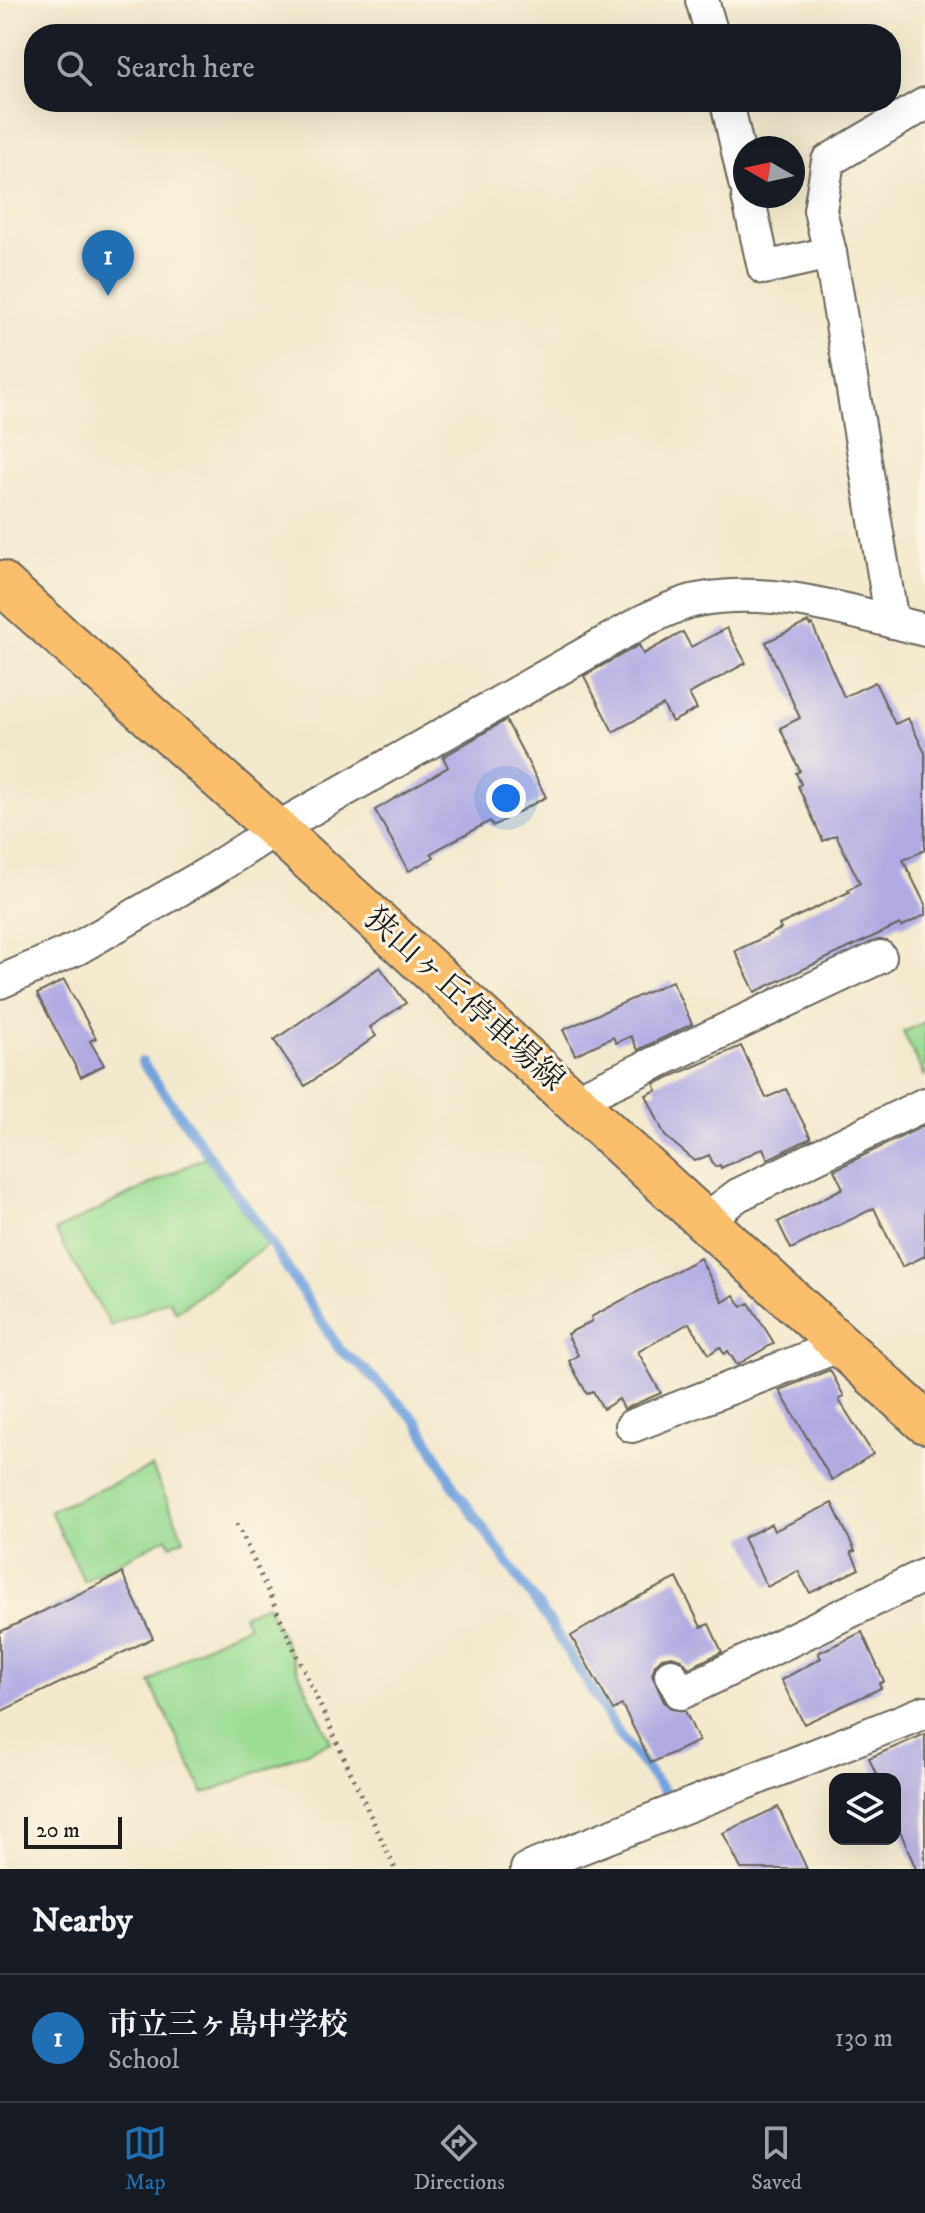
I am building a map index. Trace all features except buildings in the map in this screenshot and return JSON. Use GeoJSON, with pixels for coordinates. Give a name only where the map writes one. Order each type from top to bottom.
{"type":"FeatureCollection","features":[{"type":"Feature","properties":{"kind":"main road","name":"狭山ヶ丘停車場線"},"geometry":{"type":"LineString","coordinates":[[0,582],[276,829],[925,1422]]}},
{"type":"Feature","properties":{"kind":"street"},"geometry":{"type":"LineString","coordinates":[[702,0],[709,24]]}},
{"type":"Feature","properties":{"kind":"street"},"geometry":{"type":"LineString","coordinates":[[892,622],[830,253],[820,210],[828,161],[925,104]]}},
{"type":"Feature","properties":{"kind":"street"},"geometry":{"type":"LineString","coordinates":[[729,112],[735,136]]}},
{"type":"Feature","properties":{"kind":"street"},"geometry":{"type":"LineString","coordinates":[[751,208],[764,268],[830,253]]}},
{"type":"Feature","properties":{"kind":"street"},"geometry":{"type":"LineString","coordinates":[[0,982],[78,948],[208,873],[276,829],[645,620],[696,600],[748,596],[801,599],[925,630]]}},
{"type":"Feature","properties":{"kind":"street"},"geometry":{"type":"LineString","coordinates":[[574,1101],[880,957]]}},
{"type":"Feature","properties":{"kind":"street"},"geometry":{"type":"LineString","coordinates":[[705,1220],[738,1195],[925,1104]]}},
{"type":"Feature","properties":{"kind":"street"},"geometry":{"type":"LineString","coordinates":[[632,1426],[841,1345]]}},
{"type":"Feature","properties":{"kind":"street"},"geometry":{"type":"LineString","coordinates":[[671,1675],[681,1693],[925,1575]]}},
{"type":"Feature","properties":{"kind":"street"},"geometry":{"type":"LineString","coordinates":[[527,1869],[925,1712]]}},
{"type":"Feature","properties":{"kind":"path"},"geometry":{"type":"LineString","coordinates":[[237,1524],[395,1869]]}},
{"type":"Feature","properties":{"kind":"green space"},"geometry":{"type":"Polygon","coordinates":[[[925,1022],[925,1077],[903,1032],[925,1022]]]}},
{"type":"Feature","properties":{"kind":"green space"},"geometry":{"type":"Polygon","coordinates":[[[205,1157],[267,1245],[176,1312],[169,1300],[111,1326],[55,1231],[205,1157]]]}},
{"type":"Feature","properties":{"kind":"green space"},"geometry":{"type":"Polygon","coordinates":[[[152,1467],[184,1539],[171,1545],[167,1537],[84,1581],[50,1511],[152,1467]]]}},
{"type":"Feature","properties":{"kind":"green space"},"geometry":{"type":"Polygon","coordinates":[[[267,1604],[331,1742],[204,1794],[150,1682],[191,1653],[248,1625],[243,1615],[267,1604]]]}},
{"type":"Feature","properties":{"kind":"waterway"},"geometry":{"type":"LineString","coordinates":[[142,1062],[263,1231],[340,1350],[417,1421],[456,1490],[549,1621],[621,1737],[668,1796]]}},
{"type":"Feature","properties":{"kind":"place","name":"市立三ヶ島中学校"},"geometry":{"type":"Point","coordinates":[108,296]}}]}
